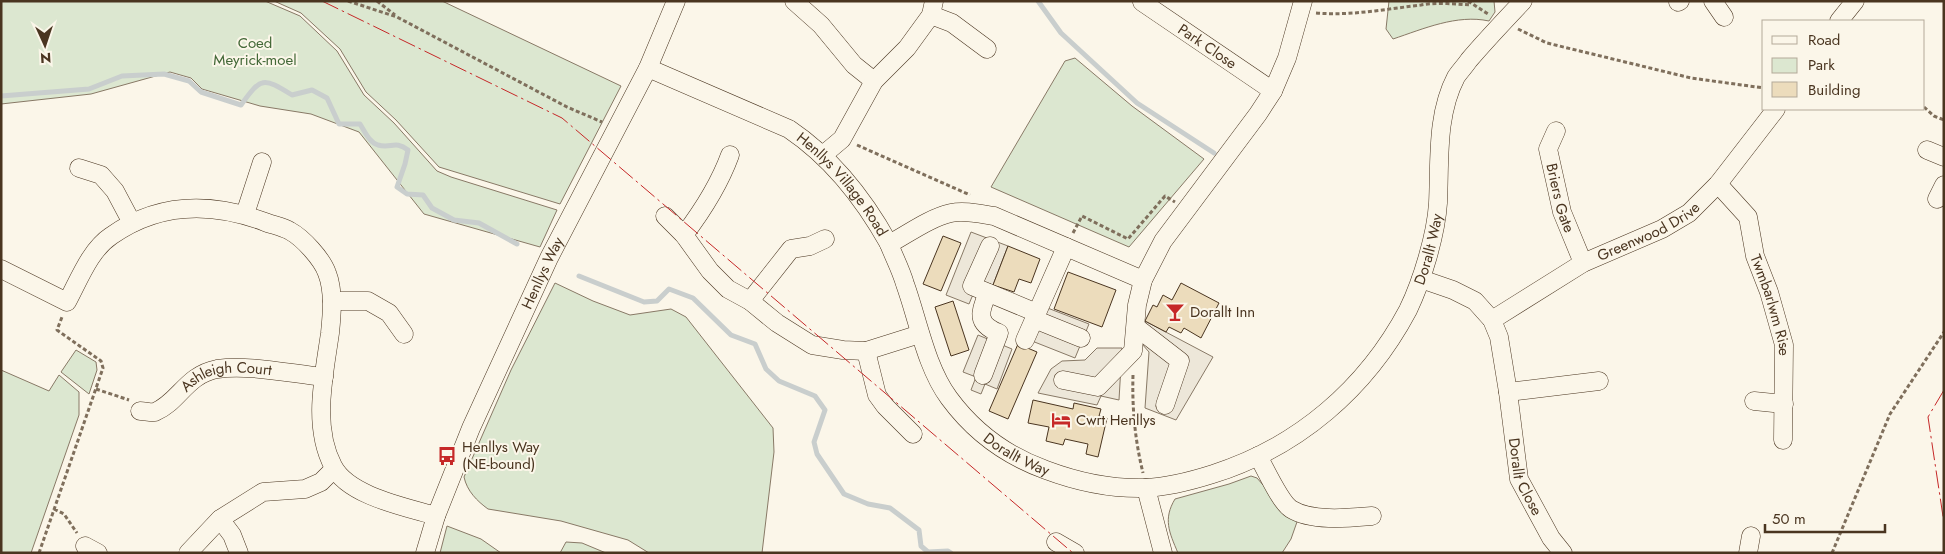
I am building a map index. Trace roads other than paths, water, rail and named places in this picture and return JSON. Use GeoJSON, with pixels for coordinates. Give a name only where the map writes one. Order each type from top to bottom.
{"type":"FeatureCollection","features":[{"type":"Feature","properties":{"kind":"street","name":"Henllys Way"},"geometry":{"type":"LineString","coordinates":[[425,553],[436,516],[471,428],[549,258],[648,68],[676,1]]}},
{"type":"Feature","properties":{"kind":"street"},"geometry":{"type":"LineString","coordinates":[[794,1],[821,25],[854,65],[874,80]]}},
{"type":"Feature","properties":{"kind":"street","name":"Dorallt Way"},"geometry":{"type":"LineString","coordinates":[[889,244],[905,282],[920,334],[932,366],[948,397],[972,424],[996,446],[1032,465],[1072,480],[1108,486],[1146,488],[1191,481],[1226,469],[1258,456],[1288,440],[1327,412],[1356,386],[1394,335],[1409,308],[1421,279],[1429,249],[1438,206],[1441,135],[1446,104],[1457,76],[1524,1]]}},
{"type":"Feature","properties":{"kind":"street"},"geometry":{"type":"LineString","coordinates":[[1713,1],[1724,17]]}},
{"type":"Feature","properties":{"kind":"street"},"geometry":{"type":"LineString","coordinates":[[1840,20],[1855,1]]}},
{"type":"Feature","properties":{"kind":"street","name":"Park Close"},"geometry":{"type":"LineString","coordinates":[[1142,2],[1273,91]]}},
{"type":"Feature","properties":{"kind":"street"},"geometry":{"type":"LineString","coordinates":[[1062,380],[1098,387],[1133,351],[1137,305],[1144,280],[1163,241],[1258,114],[1273,91],[1287,58],[1302,6]]}},
{"type":"Feature","properties":{"kind":"street"},"geometry":{"type":"LineString","coordinates":[[823,155],[842,139],[874,80],[907,48],[933,8],[987,49]]}},
{"type":"Feature","properties":{"kind":"street","name":"Henllys Village Road"},"geometry":{"type":"LineString","coordinates":[[648,68],[789,129],[810,143],[846,180],[874,217],[889,244],[932,221],[952,213],[994,216],[1144,280]]}},
{"type":"Feature","properties":{"kind":"street","name":"Greenwood Drive"},"geometry":{"type":"LineString","coordinates":[[1492,320],[1583,263],[1662,229],[1689,213],[1718,184],[1775,110]]}},
{"type":"Feature","properties":{"kind":"street","name":"Briers Gate"},"geometry":{"type":"LineString","coordinates":[[1556,131],[1548,149],[1562,212],[1583,263]]}},
{"type":"Feature","properties":{"kind":"street"},"geometry":{"type":"LineString","coordinates":[[1927,150],[1944,157]]}},
{"type":"Feature","properties":{"kind":"street"},"geometry":{"type":"LineString","coordinates":[[684,235],[722,177],[730,155]]}},
{"type":"Feature","properties":{"kind":"street"},"geometry":{"type":"LineString","coordinates":[[245,214],[262,162]]}},
{"type":"Feature","properties":{"kind":"street"},"geometry":{"type":"LineString","coordinates":[[79,168],[101,176],[106,180],[115,191],[132,223]]}},
{"type":"Feature","properties":{"kind":"street","name":"Twmbarlwm Rise"},"geometry":{"type":"LineString","coordinates":[[1718,184],[1748,217],[1755,256],[1769,292],[1784,345],[1783,440]]}},
{"type":"Feature","properties":{"kind":"street"},"geometry":{"type":"LineString","coordinates":[[1,269],[67,302],[93,255],[109,237],[152,214],[179,209],[212,208],[245,214],[290,231],[309,246],[327,273],[332,301],[320,429],[325,450],[334,469],[349,484],[365,493],[436,516]]}},
{"type":"Feature","properties":{"kind":"street"},"geometry":{"type":"LineString","coordinates":[[665,216],[684,235],[710,270],[728,289],[750,301],[777,323],[812,345],[843,350],[866,351],[920,334]]}},
{"type":"Feature","properties":{"kind":"street"},"geometry":{"type":"LineString","coordinates":[[750,301],[791,249],[810,246],[825,239]]}},
{"type":"Feature","properties":{"kind":"street"},"geometry":{"type":"LineString","coordinates":[[990,246],[972,286],[1081,338]]}},
{"type":"Feature","properties":{"kind":"street"},"geometry":{"type":"LineString","coordinates":[[1025,340],[1066,247]]}},
{"type":"Feature","properties":{"kind":"street","name":"Dorallt Close"},"geometry":{"type":"LineString","coordinates":[[1421,279],[1453,290],[1474,301],[1492,320],[1498,338],[1508,392],[1519,479],[1550,538],[1563,553]]}},
{"type":"Feature","properties":{"kind":"street"},"geometry":{"type":"LineString","coordinates":[[983,375],[999,333],[989,330],[981,318],[980,311],[988,292]]}},
{"type":"Feature","properties":{"kind":"street"},"geometry":{"type":"LineString","coordinates":[[332,301],[368,302],[388,313],[404,334]]}},
{"type":"Feature","properties":{"kind":"street"},"geometry":{"type":"LineString","coordinates":[[1136,327],[1180,361],[1165,405]]}},
{"type":"Feature","properties":{"kind":"street"},"geometry":{"type":"LineString","coordinates":[[866,351],[877,395],[885,406],[913,434]]}},
{"type":"Feature","properties":{"kind":"street","name":"Ashleigh Court"},"geometry":{"type":"LineString","coordinates":[[140,411],[154,412],[169,403],[190,380],[216,369],[242,368],[324,377]]}},
{"type":"Feature","properties":{"kind":"street"},"geometry":{"type":"LineString","coordinates":[[1508,392],[1599,381]]}},
{"type":"Feature","properties":{"kind":"street"},"geometry":{"type":"LineString","coordinates":[[1754,402],[1784,404]]}},
{"type":"Feature","properties":{"kind":"street"},"geometry":{"type":"LineString","coordinates":[[1258,456],[1276,489],[1290,508],[1315,517],[1344,518],[1372,516]]}},
{"type":"Feature","properties":{"kind":"street"},"geometry":{"type":"LineString","coordinates":[[188,553],[220,519],[263,492],[305,489],[321,482],[334,469]]}},
{"type":"Feature","properties":{"kind":"street"},"geometry":{"type":"LineString","coordinates":[[1146,488],[1163,553]]}},
{"type":"Feature","properties":{"kind":"street"},"geometry":{"type":"LineString","coordinates":[[220,519],[232,535],[239,553]]}},
{"type":"Feature","properties":{"kind":"street"},"geometry":{"type":"LineString","coordinates":[[1056,542],[1075,553]]}},
{"type":"Feature","properties":{"kind":"waterway"},"geometry":{"type":"LineString","coordinates":[[1038,1],[1061,33],[1137,103],[1214,153]]}},
{"type":"Feature","properties":{"kind":"waterway"},"geometry":{"type":"LineString","coordinates":[[1,96],[89,89],[122,76],[164,74],[189,81],[201,92],[241,105],[253,89],[263,83],[275,85],[292,95],[312,90],[327,98],[339,124],[360,124],[375,144],[382,146],[396,145],[408,150],[397,187],[407,194],[423,195],[432,208],[454,220],[479,223],[517,244]]}},
{"type":"Feature","properties":{"kind":"waterway"},"geometry":{"type":"LineString","coordinates":[[579,276],[644,302],[657,301],[669,289],[693,298],[731,335],[755,344],[766,369],[779,381],[815,396],[825,410],[814,442],[817,454],[844,494],[868,504],[890,508],[919,530],[921,546],[928,552],[948,551],[951,553]]}},
{"type":"Feature","properties":{"kind":"place","name":"Dorallt Inn"},"geometry":{"type":"Point","coordinates":[1175,312]}},
{"type":"Feature","properties":{"kind":"place","name":"Cwrt Henllys"},"geometry":{"type":"Point","coordinates":[1061,420]}},
{"type":"Feature","properties":{"kind":"place","name":"Henllys Way (NE-bound)"},"geometry":{"type":"Point","coordinates":[447,456]}},
{"type":"Feature","properties":{"kind":"park label","name":"Coed Meyrick-moel"},"geometry":{"type":"Point","coordinates":[255,52]}}]}
